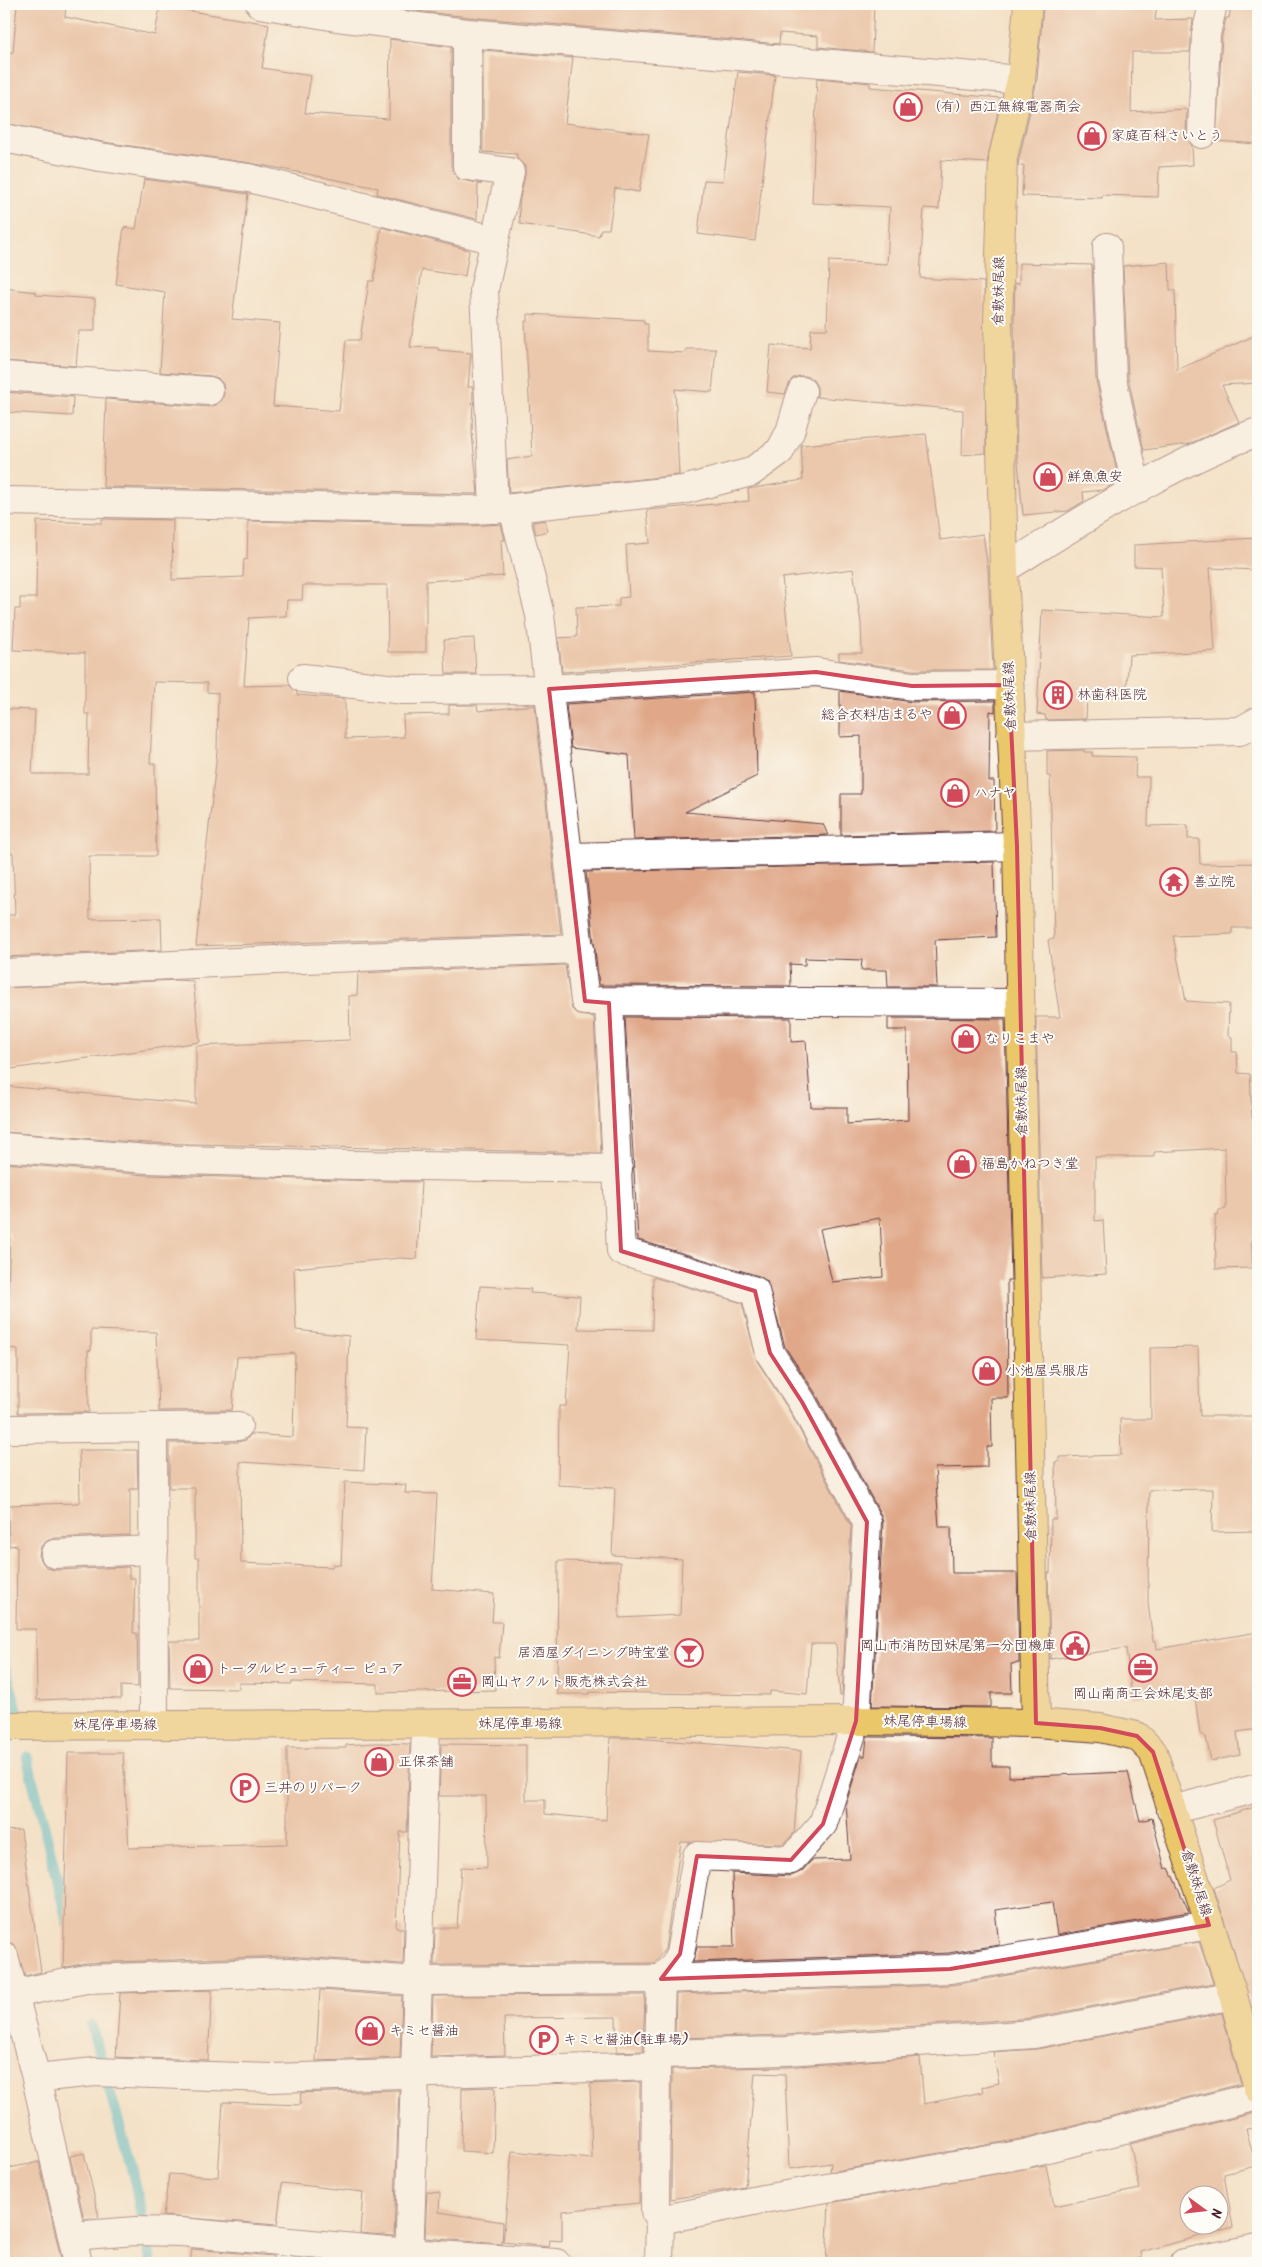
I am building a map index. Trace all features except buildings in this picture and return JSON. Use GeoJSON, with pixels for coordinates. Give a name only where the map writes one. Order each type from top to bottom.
{"type":"FeatureCollection","features":[{"type":"Feature","properties":{"kind":"main road","name":"倉敷妹尾線"},"geometry":{"type":"LineString","coordinates":[[1028,4],[1021,80],[1002,157],[998,322],[1004,569],[1017,846],[1036,1723],[1100,1728],[1137,1736],[1153,1752],[1233,1995],[1257,2084]]}},
{"type":"Feature","properties":{"kind":"main road","name":"妹尾停車場線"},"geometry":{"type":"LineString","coordinates":[[4,1726],[856,1721],[1036,1723]]}},
{"type":"Feature","properties":{"kind":"street"},"geometry":{"type":"LineString","coordinates":[[260,4],[338,10],[467,33],[1021,80]]}},
{"type":"Feature","properties":{"kind":"street"},"geometry":{"type":"LineString","coordinates":[[1202,134],[1206,34],[1213,4]]}},
{"type":"Feature","properties":{"kind":"street"},"geometry":{"type":"LineString","coordinates":[[467,33],[467,166],[510,172],[484,290],[504,509],[540,615],[585,1001],[1020,1003]]}},
{"type":"Feature","properties":{"kind":"street"},"geometry":{"type":"LineString","coordinates":[[4,138],[100,157],[249,178],[495,240]]}},
{"type":"Feature","properties":{"kind":"street"},"geometry":{"type":"LineString","coordinates":[[1107,248],[1112,379],[1137,490]]}},
{"type":"Feature","properties":{"kind":"street"},"geometry":{"type":"LineString","coordinates":[[4,376],[209,391]]}},
{"type":"Feature","properties":{"kind":"street"},"geometry":{"type":"LineString","coordinates":[[4,501],[470,510],[504,509],[683,490],[752,472],[780,452],[790,432],[802,391]]}},
{"type":"Feature","properties":{"kind":"street"},"geometry":{"type":"LineString","coordinates":[[1004,569],[1095,513],[1216,447],[1258,432]]}},
{"type":"Feature","properties":{"kind":"street"},"geometry":{"type":"LineString","coordinates":[[304,678],[404,690],[549,689],[816,672],[912,686],[1009,685]]}},
{"type":"Feature","properties":{"kind":"street"},"geometry":{"type":"LineString","coordinates":[[1011,736],[1240,731],[1258,721]]}},
{"type":"Feature","properties":{"kind":"street"},"geometry":{"type":"LineString","coordinates":[[569,857],[1017,846]]}},
{"type":"Feature","properties":{"kind":"street"},"geometry":{"type":"LineString","coordinates":[[4,973],[276,960],[580,949]]}},
{"type":"Feature","properties":{"kind":"street"},"geometry":{"type":"LineString","coordinates":[[609,1002],[621,1252],[755,1291],[770,1353],[802,1402],[867,1522],[856,1721],[822,1824],[791,1860],[697,1856],[680,1954],[674,1966],[661,1979],[657,2060],[655,2212],[660,2220],[659,2263]]}},
{"type":"Feature","properties":{"kind":"street"},"geometry":{"type":"LineString","coordinates":[[4,1147],[147,1159],[354,1165],[618,1169]]}},
{"type":"Feature","properties":{"kind":"street"},"geometry":{"type":"LineString","coordinates":[[12,1429],[238,1426]]}},
{"type":"Feature","properties":{"kind":"street"},"geometry":{"type":"LineString","coordinates":[[153,1427],[154,1724]]}},
{"type":"Feature","properties":{"kind":"street"},"geometry":{"type":"LineString","coordinates":[[55,1554],[154,1550]]}},
{"type":"Feature","properties":{"kind":"street"},"geometry":{"type":"LineString","coordinates":[[409,2258],[426,1725]]}},
{"type":"Feature","properties":{"kind":"street"},"geometry":{"type":"LineString","coordinates":[[1172,1810],[1258,1788]]}},
{"type":"Feature","properties":{"kind":"street"},"geometry":{"type":"LineString","coordinates":[[13,1994],[86,1979],[288,1972],[418,1981],[661,1979],[950,1969],[1209,1925]]}},
{"type":"Feature","properties":{"kind":"street"},"geometry":{"type":"LineString","coordinates":[[4,1956],[36,2078],[78,2263]]}},
{"type":"Feature","properties":{"kind":"street"},"geometry":{"type":"LineString","coordinates":[[36,2078],[102,2072],[272,2078],[786,2052],[1034,2034],[1233,1995]]}},
{"type":"Feature","properties":{"kind":"street"},"geometry":{"type":"LineString","coordinates":[[660,2220],[763,2199],[1024,2154],[1257,2084]]}},
{"type":"Feature","properties":{"kind":"street"},"geometry":{"type":"LineString","coordinates":[[72,2236],[144,2231],[409,2258],[556,2263]]}},
{"type":"Feature","properties":{"kind":"street"},"geometry":{"type":"LineString","coordinates":[[1184,2263],[1258,2248]]}},
{"type":"Feature","properties":{"kind":"highlighted area"},"geometry":{"type":"Polygon","coordinates":[[[816,672],[912,686],[1009,685],[1017,846],[1036,1723],[1100,1728],[1137,1736],[1153,1752],[1209,1925],[950,1969],[661,1979],[680,1954],[697,1856],[791,1860],[823,1824],[856,1721],[867,1522],[802,1402],[770,1353],[755,1291],[621,1251],[609,1003],[585,1001],[549,689],[816,672]]]}},
{"type":"Feature","properties":{"kind":"waterway"},"geometry":{"type":"LineString","coordinates":[[4,1664],[17,1709]]}},
{"type":"Feature","properties":{"kind":"waterway"},"geometry":{"type":"LineString","coordinates":[[27,1757],[68,1925]]}},
{"type":"Feature","properties":{"kind":"waterway"},"geometry":{"type":"LineString","coordinates":[[91,2025],[133,2173],[151,2263]]}},
{"type":"Feature","properties":{"kind":"place","name":"（有）西江無線電器商会"},"geometry":{"type":"Point","coordinates":[908,107]}},
{"type":"Feature","properties":{"kind":"place","name":"家庭百科さいとう"},"geometry":{"type":"Point","coordinates":[1092,136]}},
{"type":"Feature","properties":{"kind":"place","name":"鮮魚魚安"},"geometry":{"type":"Point","coordinates":[1048,477]}},
{"type":"Feature","properties":{"kind":"place","name":"林歯科医院"},"geometry":{"type":"Point","coordinates":[1058,695]}},
{"type":"Feature","properties":{"kind":"place","name":"総合衣料店まるや"},"geometry":{"type":"Point","coordinates":[952,715]}},
{"type":"Feature","properties":{"kind":"place","name":"ハナヤ"},"geometry":{"type":"Point","coordinates":[955,793]}},
{"type":"Feature","properties":{"kind":"place","name":"善立院"},"geometry":{"type":"Point","coordinates":[1174,882]}},
{"type":"Feature","properties":{"kind":"place","name":"なりこまや"},"geometry":{"type":"Point","coordinates":[966,1039]}},
{"type":"Feature","properties":{"kind":"place","name":"福島かねつき堂"},"geometry":{"type":"Point","coordinates":[962,1164]}},
{"type":"Feature","properties":{"kind":"place","name":"小池屋呉服店"},"geometry":{"type":"Point","coordinates":[987,1371]}},
{"type":"Feature","properties":{"kind":"place","name":"岡山市消防団妹尾第一分団機庫"},"geometry":{"type":"Point","coordinates":[1075,1646]}},
{"type":"Feature","properties":{"kind":"place","name":"居酒屋ダイニング時宝堂"},"geometry":{"type":"Point","coordinates":[689,1653]}},
{"type":"Feature","properties":{"kind":"place","name":"岡山南商工会妹尾支部"},"geometry":{"type":"Point","coordinates":[1143,1668]}},
{"type":"Feature","properties":{"kind":"place","name":"トータルビューティー ピュア"},"geometry":{"type":"Point","coordinates":[198,1669]}},
{"type":"Feature","properties":{"kind":"place","name":"岡山ヤクルト販売株式会社"},"geometry":{"type":"Point","coordinates":[462,1682]}},
{"type":"Feature","properties":{"kind":"place","name":"正保茶舗"},"geometry":{"type":"Point","coordinates":[379,1762]}},
{"type":"Feature","properties":{"kind":"place","name":"三井のリパーク"},"geometry":{"type":"Point","coordinates":[245,1788]}},
{"type":"Feature","properties":{"kind":"place","name":"キミセ醤油"},"geometry":{"type":"Point","coordinates":[370,2031]}},
{"type":"Feature","properties":{"kind":"place","name":"キミセ醤油(駐車場)"},"geometry":{"type":"Point","coordinates":[544,2040]}}]}
